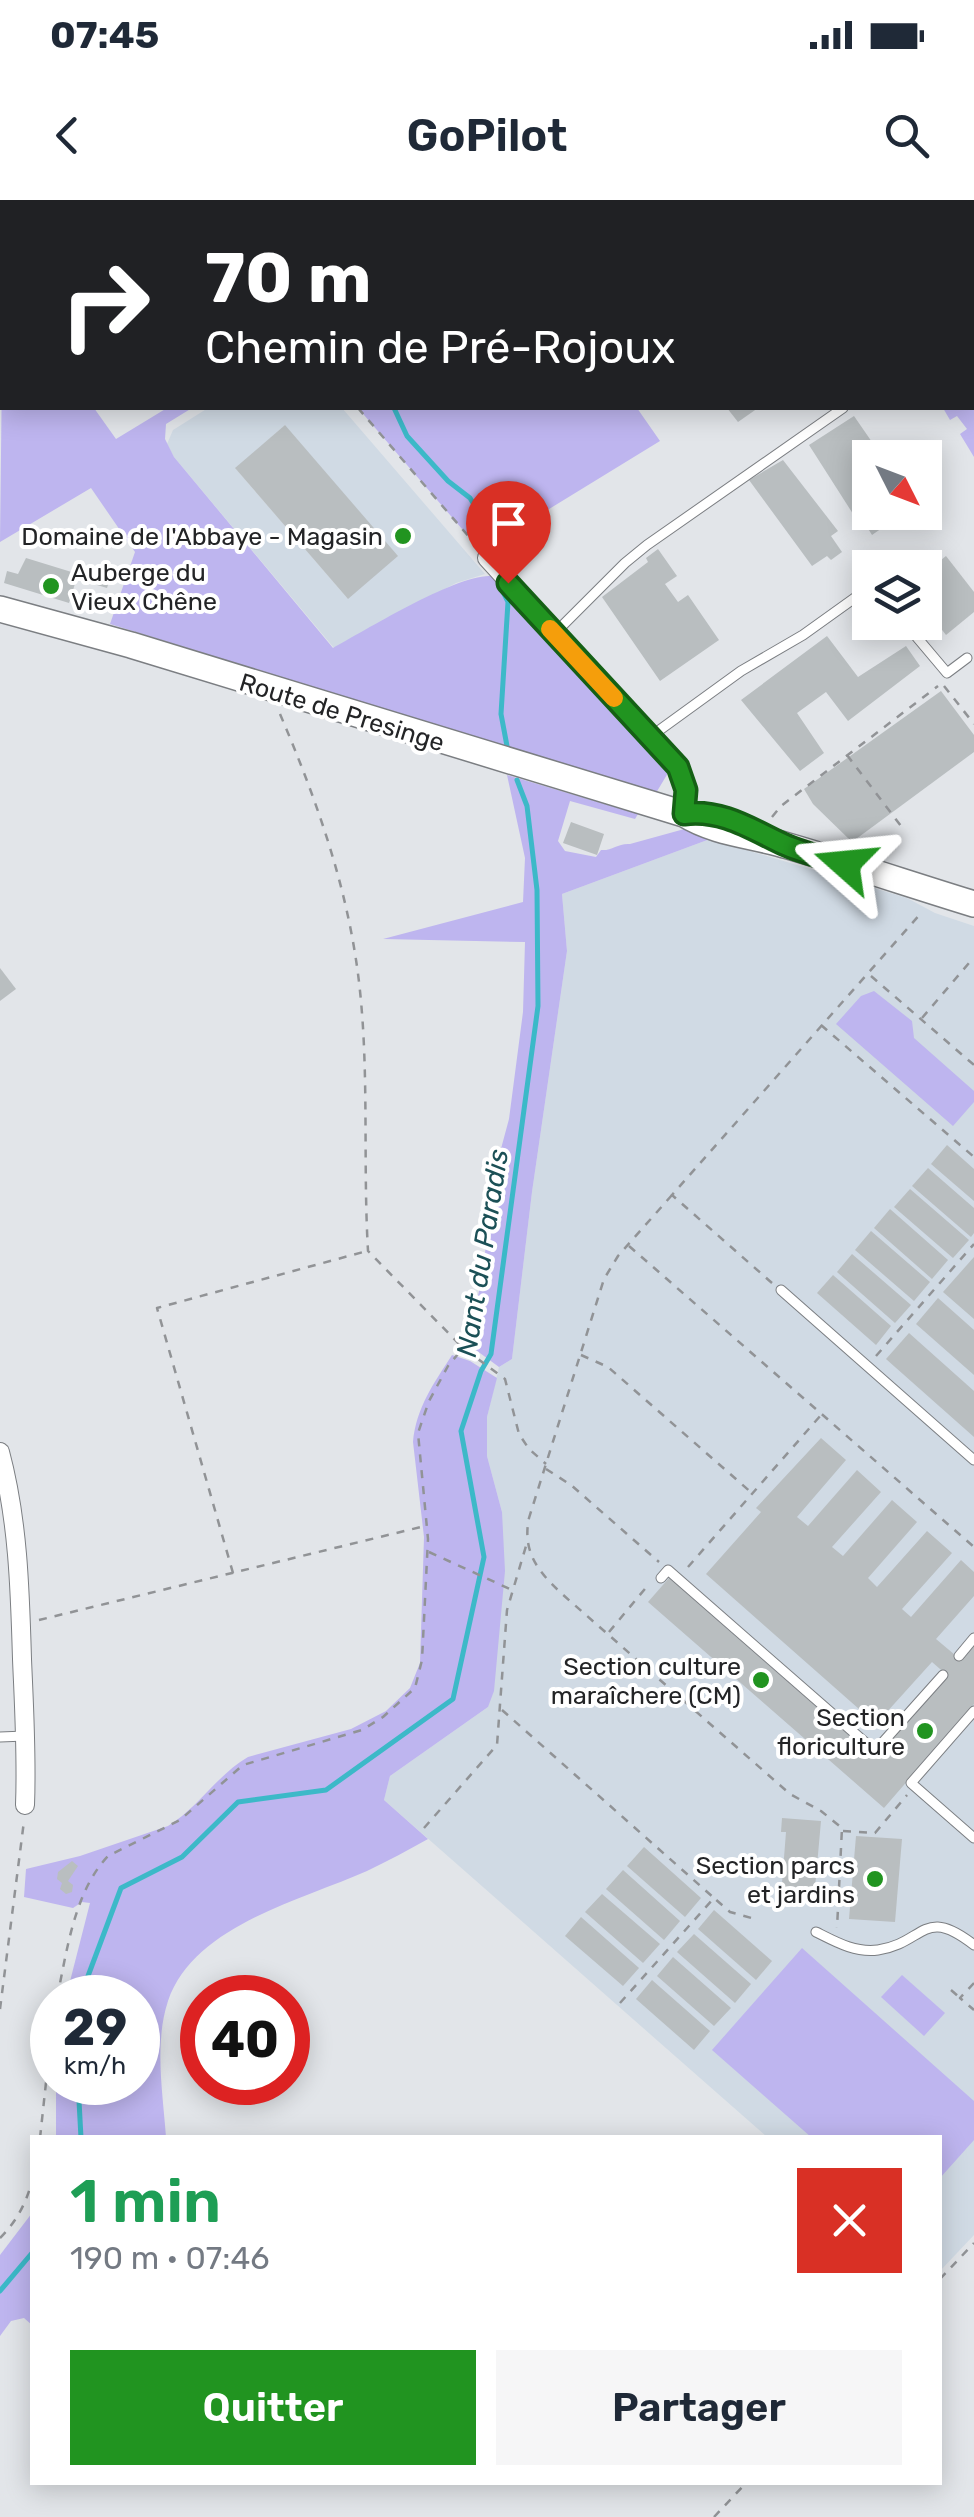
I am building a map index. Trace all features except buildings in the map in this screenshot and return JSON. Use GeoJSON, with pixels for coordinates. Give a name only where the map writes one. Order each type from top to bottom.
{"type":"FeatureCollection","features":[{"type":"Feature","properties":{"kind":"street"},"geometry":{"type":"LineString","coordinates":[[486,558],[684,776],[684,814]]}},
{"type":"Feature","properties":{"kind":"street","name":"Route de Presinge"},"geometry":{"type":"LineString","coordinates":[[0,609],[974,904]]}},
{"type":"Feature","properties":{"kind":"street"},"geometry":{"type":"LineString","coordinates":[[0,1452],[13,1519],[21,1624],[25,1805]]}},
{"type":"Feature","properties":{"kind":"lane"},"geometry":{"type":"LineString","coordinates":[[554,634],[647,545],[841,410]]}},
{"type":"Feature","properties":{"kind":"lane"},"geometry":{"type":"LineString","coordinates":[[650,738],[742,670],[803,635],[852,600]]}},
{"type":"Feature","properties":{"kind":"lane"},"geometry":{"type":"LineString","coordinates":[[919,640],[947,674],[968,658]]}},
{"type":"Feature","properties":{"kind":"lane"},"geometry":{"type":"LineString","coordinates":[[781,1290],[974,1460]]}},
{"type":"Feature","properties":{"kind":"lane"},"geometry":{"type":"LineString","coordinates":[[664,1574],[678,1578],[875,1752],[942,1674]]}},
{"type":"Feature","properties":{"kind":"lane"},"geometry":{"type":"LineString","coordinates":[[959,1656],[974,1638]]}},
{"type":"Feature","properties":{"kind":"lane"},"geometry":{"type":"LineString","coordinates":[[974,1711],[911,1784],[974,1838]]}},
{"type":"Feature","properties":{"kind":"lane"},"geometry":{"type":"LineString","coordinates":[[0,1737],[25,1736]]}},
{"type":"Feature","properties":{"kind":"lane"},"geometry":{"type":"LineString","coordinates":[[816,1932],[843,1946],[873,1950],[893,1946],[930,1927],[944,1926],[974,1945]]}},
{"type":"Feature","properties":{"kind":"path"},"geometry":{"type":"LineString","coordinates":[[360,410],[486,558]]}},
{"type":"Feature","properties":{"kind":"path"},"geometry":{"type":"LineString","coordinates":[[775,813],[941,683],[974,724]]}},
{"type":"Feature","properties":{"kind":"path"},"geometry":{"type":"LineString","coordinates":[[280,692],[279,711],[327,832],[357,966],[368,1251],[463,1348],[496,1371],[507,1384],[519,1434],[529,1449],[664,1574]]}},
{"type":"Feature","properties":{"kind":"path"},"geometry":{"type":"LineString","coordinates":[[847,755],[904,830]]}},
{"type":"Feature","properties":{"kind":"path"},"geometry":{"type":"LineString","coordinates":[[781,1290],[672,1195],[938,893]]}},
{"type":"Feature","properties":{"kind":"path"},"geometry":{"type":"LineString","coordinates":[[921,1019],[968,963],[974,968]]}},
{"type":"Feature","properties":{"kind":"path"},"geometry":{"type":"LineString","coordinates":[[870,974],[974,1065]]}},
{"type":"Feature","properties":{"kind":"path"},"geometry":{"type":"LineString","coordinates":[[820,1024],[974,1158]]}},
{"type":"Feature","properties":{"kind":"path"},"geometry":{"type":"LineString","coordinates":[[867,1366],[974,1244]]}},
{"type":"Feature","properties":{"kind":"path"},"geometry":{"type":"LineString","coordinates":[[628,1245],[974,1547]]}},
{"type":"Feature","properties":{"kind":"path"},"geometry":{"type":"LineString","coordinates":[[234,1573],[158,1308],[368,1251]]}},
{"type":"Feature","properties":{"kind":"path"},"geometry":{"type":"LineString","coordinates":[[62,1975],[79,1907],[99,1865],[108,1856],[180,1820],[243,1765],[362,1730],[415,1688],[422,1671],[428,1551],[418,1456],[419,1423],[438,1383],[463,1348]]}},
{"type":"Feature","properties":{"kind":"path"},"geometry":{"type":"LineString","coordinates":[[580,1355],[608,1367],[752,1494]]}},
{"type":"Feature","properties":{"kind":"path"},"geometry":{"type":"LineString","coordinates":[[678,1578],[822,1414]]}},
{"type":"Feature","properties":{"kind":"path"},"geometry":{"type":"LineString","coordinates":[[21,1624],[427,1526]]}},
{"type":"Feature","properties":{"kind":"path"},"geometry":{"type":"LineString","coordinates":[[424,1828],[496,1748],[507,1610],[527,1545]]}},
{"type":"Feature","properties":{"kind":"path"},"geometry":{"type":"LineString","coordinates":[[428,1551],[512,1590]]}},
{"type":"Feature","properties":{"kind":"path"},"geometry":{"type":"LineString","coordinates":[[607,1634],[642,1592]]}},
{"type":"Feature","properties":{"kind":"path"},"geometry":{"type":"LineString","coordinates":[[499,1707],[730,1912],[755,1918]]}},
{"type":"Feature","properties":{"kind":"path"},"geometry":{"type":"LineString","coordinates":[[842,1831],[875,1833],[911,1791]]}},
{"type":"Feature","properties":{"kind":"path"},"geometry":{"type":"LineString","coordinates":[[0,2009],[25,1805]]}},
{"type":"Feature","properties":{"kind":"path"},"geometry":{"type":"LineString","coordinates":[[620,2004],[714,1898]]}},
{"type":"Feature","properties":{"kind":"path"},"geometry":{"type":"LineString","coordinates":[[960,1998],[974,1982]]}},
{"type":"Feature","properties":{"kind":"path"},"geometry":{"type":"LineString","coordinates":[[951,1990],[974,2010]]}},
{"type":"Feature","properties":{"kind":"path"},"geometry":{"type":"LineString","coordinates":[[40,2135],[44,2105]]}},
{"type":"Feature","properties":{"kind":"path"},"geometry":{"type":"LineString","coordinates":[[0,2238],[12,2226],[30,2190]]}},
{"type":"Feature","properties":{"kind":"path"},"geometry":{"type":"LineString","coordinates":[[942,2277],[974,2243]]}},
{"type":"Feature","properties":{"kind":"path"},"geometry":{"type":"LineString","coordinates":[[714,2517],[743,2485]]}},
{"type":"Feature","properties":{"kind":"shaded area"},"geometry":{"type":"Polygon","coordinates":[[[2,410],[95,410],[116,439],[164,410],[189,410],[166,424],[165,439],[174,457],[333,648],[440,591],[482,577],[496,577],[542,636],[668,773],[656,793],[110,624],[135,552],[91,488],[0,542],[2,410]]]}},
{"type":"Feature","properties":{"kind":"shaded area"},"geometry":{"type":"Polygon","coordinates":[[[205,410],[344,410],[485,574],[456,583],[334,648],[167,444],[173,430],[205,410]],[[285,425],[236,469],[348,599],[285,425]]]}},
{"type":"Feature","properties":{"kind":"shaded area"},"geometry":{"type":"Polygon","coordinates":[[[360,410],[638,410],[660,441],[523,525],[525,533],[487,558],[360,410]]]}},
{"type":"Feature","properties":{"kind":"shaded area"},"geometry":{"type":"Polygon","coordinates":[[[944,410],[974,410],[974,457],[960,434],[967,429],[957,416],[950,420],[944,410]]]}},
{"type":"Feature","properties":{"kind":"shaded area"},"geometry":{"type":"Polygon","coordinates":[[[507,775],[638,814],[635,819],[570,801],[558,841],[565,851],[596,857],[601,850],[688,828],[710,839],[562,894],[567,951],[512,1359],[499,1367],[469,1345],[469,1338],[482,1277],[495,1171],[509,1119],[523,1012],[525,942],[383,939],[523,902],[525,858],[507,775]]]}},
{"type":"Feature","properties":{"kind":"shaded area"},"geometry":{"type":"Polygon","coordinates":[[[710,839],[907,898],[935,913],[974,926],[974,2235],[942,2269],[942,2135],[765,2135],[384,1800],[390,1776],[488,1707],[502,1512],[487,1456],[487,1417],[499,1367],[512,1359],[567,951],[562,894],[710,839]]]}},
{"type":"Feature","properties":{"kind":"shaded area"},"geometry":{"type":"Polygon","coordinates":[[[874,991],[912,1021],[914,1038],[974,1091],[974,1102],[953,1126],[836,1024],[861,996],[874,991]]]}},
{"type":"Feature","properties":{"kind":"shaded area"},"geometry":{"type":"Polygon","coordinates":[[[452,1355],[497,1378],[487,1417],[487,1456],[502,1512],[505,1571],[494,1691],[488,1707],[390,1776],[384,1800],[428,1839],[367,1871],[253,1918],[225,1934],[180,1975],[168,2001],[161,2034],[166,2135],[56,2135],[56,2105],[160,2105],[160,1975],[72,1975],[90,1903],[82,1902],[73,1908],[24,1897],[26,1869],[80,1856],[168,1826],[248,1757],[351,1729],[386,1711],[410,1688],[420,1663],[424,1537],[413,1442],[422,1407],[452,1355]]]}},
{"type":"Feature","properties":{"kind":"shaded area"},"geometry":{"type":"Polygon","coordinates":[[[802,1948],[974,2101],[974,2140],[942,2176],[942,2135],[809,2135],[712,2050],[802,1948]]]}},
{"type":"Feature","properties":{"kind":"shaded area"},"geometry":{"type":"Polygon","coordinates":[[[902,1975],[945,2013],[924,2036],[881,1997],[902,1975]]]}},
{"type":"Feature","properties":{"kind":"shaded area"},"geometry":{"type":"Polygon","coordinates":[[[30,2216],[30,2323],[24,2318],[11,2321],[0,2336],[0,2255],[30,2216]]]}},
{"type":"Feature","properties":{"kind":"waterway","name":"Nant du Paradis"},"geometry":{"type":"LineString","coordinates":[[395,410],[407,436],[448,481],[470,498],[509,562],[505,572]]}},
{"type":"Feature","properties":{"kind":"waterway","name":"Nant du Paradis"},"geometry":{"type":"LineString","coordinates":[[502,582],[500,586],[508,602],[501,714],[507,746]]}},
{"type":"Feature","properties":{"kind":"waterway","name":"Nant du Paradis"},"geometry":{"type":"LineString","coordinates":[[88,1975],[121,1888],[182,1857],[238,1802],[326,1790],[453,1699],[484,1557],[461,1431],[481,1371],[491,1354],[538,1006],[537,890],[527,806],[517,780]]}},
{"type":"Feature","properties":{"kind":"waterway","name":"Nant du Paradis"},"geometry":{"type":"LineString","coordinates":[[79,2105],[81,2135]]}},
{"type":"Feature","properties":{"kind":"waterway","name":"Nant du Paradis"},"geometry":{"type":"LineString","coordinates":[[0,2291],[30,2255]]}},
{"type":"Feature","properties":{"kind":"slow traffic"},"geometry":{"type":"LineString","coordinates":[[550,629],[614,698]]}},
{"type":"Feature","properties":{"kind":"place","name":"Domaine de l'Abbaye - Magasin"},"geometry":{"type":"Point","coordinates":[403,536]}},
{"type":"Feature","properties":{"kind":"place","name":"Auberge du Vieux Chêne"},"geometry":{"type":"Point","coordinates":[51,586]}},
{"type":"Feature","properties":{"kind":"place","name":"Section culture maraîchere (CM)"},"geometry":{"type":"Point","coordinates":[761,1680]}},
{"type":"Feature","properties":{"kind":"place","name":"Section floriculture"},"geometry":{"type":"Point","coordinates":[925,1731]}},
{"type":"Feature","properties":{"kind":"place","name":"Section parcs et jardins"},"geometry":{"type":"Point","coordinates":[875,1879]}},
{"type":"Feature","properties":{"kind":"route"},"geometry":{"type":"LineString","coordinates":[[508,583],[678,767],[686,790],[684,814],[721,816],[784,844],[845,864]]}}]}
